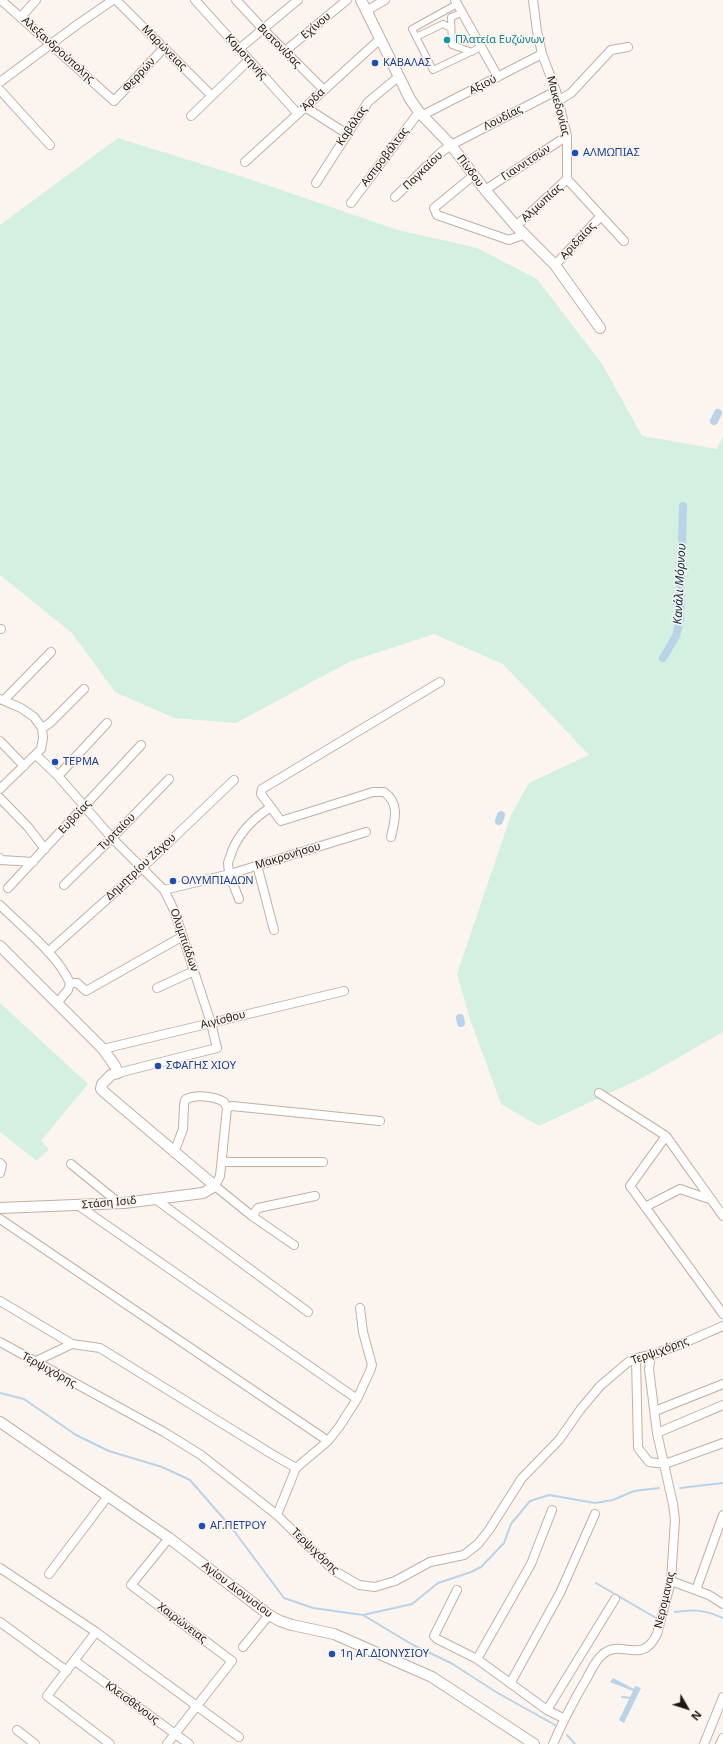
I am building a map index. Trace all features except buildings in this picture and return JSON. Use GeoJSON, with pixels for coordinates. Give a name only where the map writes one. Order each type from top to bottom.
{"type":"FeatureCollection","features":[{"type":"Feature","properties":{"kind":"street","name":"Αλεξανδρούπολης"},"geometry":{"type":"LineString","coordinates":[[1,0],[114,101]]}},
{"type":"Feature","properties":{"kind":"street"},"geometry":{"type":"LineString","coordinates":[[21,17],[36,0]]}},
{"type":"Feature","properties":{"kind":"street","name":"Κομοτηνής"},"geometry":{"type":"LineString","coordinates":[[195,0],[298,114]]}},
{"type":"Feature","properties":{"kind":"street","name":"Βιστονίδας"},"geometry":{"type":"LineString","coordinates":[[236,0],[324,90]]}},
{"type":"Feature","properties":{"kind":"street"},"geometry":{"type":"LineString","coordinates":[[239,50],[298,0]]}},
{"type":"Feature","properties":{"kind":"street","name":"Εχίνου"},"geometry":{"type":"LineString","coordinates":[[285,51],[346,0]]}},
{"type":"Feature","properties":{"kind":"street","name":"Πίνδου"},"geometry":{"type":"LineString","coordinates":[[361,0],[410,99],[451,145],[485,190],[516,226],[555,266],[600,328]]}},
{"type":"Feature","properties":{"kind":"street"},"geometry":{"type":"LineString","coordinates":[[366,11],[385,0]]}},
{"type":"Feature","properties":{"kind":"street","name":"Μακεδονίας"},"geometry":{"type":"LineString","coordinates":[[533,0],[536,31],[542,54],[556,91],[567,136],[567,179]]}},
{"type":"Feature","properties":{"kind":"street"},"geometry":{"type":"LineString","coordinates":[[0,82],[78,24],[112,1]]}},
{"type":"Feature","properties":{"kind":"street","name":"Μαρώνειας"},"geometry":{"type":"LineString","coordinates":[[112,1],[164,48],[211,95]]}},
{"type":"Feature","properties":{"kind":"street"},"geometry":{"type":"LineString","coordinates":[[481,47],[433,70],[412,29],[456,2],[498,77]]}},
{"type":"Feature","properties":{"kind":"street"},"geometry":{"type":"LineString","coordinates":[[462,13],[451,17],[452,45],[472,52]]}},
{"type":"Feature","properties":{"kind":"street"},"geometry":{"type":"LineString","coordinates":[[416,37],[443,24],[451,28]]}},
{"type":"Feature","properties":{"kind":"street","name":"Άρδα"},"geometry":{"type":"LineString","coordinates":[[245,162],[380,38]]}},
{"type":"Feature","properties":{"kind":"street"},"geometry":{"type":"LineString","coordinates":[[558,101],[571,93],[611,50],[628,47]]}},
{"type":"Feature","properties":{"kind":"street","name":"Φερρών"},"geometry":{"type":"LineString","coordinates":[[114,101],[164,48]]}},
{"type":"Feature","properties":{"kind":"street","name":"Αξιού"},"geometry":{"type":"LineString","coordinates":[[421,113],[498,77],[542,54]]}},
{"type":"Feature","properties":{"kind":"street"},"geometry":{"type":"LineString","coordinates":[[191,116],[248,60]]}},
{"type":"Feature","properties":{"kind":"street","name":"Καβάλας"},"geometry":{"type":"LineString","coordinates":[[316,183],[368,102],[398,77]]}},
{"type":"Feature","properties":{"kind":"street"},"geometry":{"type":"LineString","coordinates":[[0,90],[50,145]]}},
{"type":"Feature","properties":{"kind":"street","name":"Λουδίας"},"geometry":{"type":"LineString","coordinates":[[451,145],[556,91]]}},
{"type":"Feature","properties":{"kind":"street"},"geometry":{"type":"LineString","coordinates":[[305,107],[347,134]]}},
{"type":"Feature","properties":{"kind":"street","name":"Ασπροβάλτας"},"geometry":{"type":"LineString","coordinates":[[351,203],[421,113]]}},
{"type":"Feature","properties":{"kind":"street","name":"Γιαννιτσών"},"geometry":{"type":"LineString","coordinates":[[485,190],[567,136]]}},
{"type":"Feature","properties":{"kind":"street","name":"Παγκαίου"},"geometry":{"type":"LineString","coordinates":[[395,197],[451,145]]}},
{"type":"Feature","properties":{"kind":"street"},"geometry":{"type":"LineString","coordinates":[[474,175],[434,208],[437,215],[509,240],[525,234]]}},
{"type":"Feature","properties":{"kind":"street"},"geometry":{"type":"LineString","coordinates":[[567,179],[600,217],[624,241]]}},
{"type":"Feature","properties":{"kind":"street","name":"Αλμωπίας"},"geometry":{"type":"LineString","coordinates":[[516,226],[567,179]]}},
{"type":"Feature","properties":{"kind":"street","name":"Αριδαίας"},"geometry":{"type":"LineString","coordinates":[[555,266],[600,217]]}},
{"type":"Feature","properties":{"kind":"street"},"geometry":{"type":"LineString","coordinates":[[0,789],[41,749],[42,728],[34,717],[2,699],[52,652]]}},
{"type":"Feature","properties":{"kind":"street"},"geometry":{"type":"LineString","coordinates":[[391,837],[394,822],[394,804],[391,797],[384,792],[374,792],[281,821],[261,794],[262,789],[440,682]]}},
{"type":"Feature","properties":{"kind":"street"},"geometry":{"type":"LineString","coordinates":[[42,728],[50,723],[84,689]]}},
{"type":"Feature","properties":{"kind":"street"},"geometry":{"type":"LineString","coordinates":[[58,776],[107,723]]}},
{"type":"Feature","properties":{"kind":"street"},"geometry":{"type":"LineString","coordinates":[[0,741],[24,766]]}},
{"type":"Feature","properties":{"kind":"street","name":"Ευβοίας"},"geometry":{"type":"LineString","coordinates":[[8,888],[85,807],[141,745]]}},
{"type":"Feature","properties":{"kind":"street","name":"Ολυμπιάδων"},"geometry":{"type":"LineString","coordinates":[[36,755],[58,776],[112,838],[164,890],[174,910],[211,1023],[217,1048],[118,1073]]}},
{"type":"Feature","properties":{"kind":"street","name":"Τυρταίου"},"geometry":{"type":"LineString","coordinates":[[64,884],[112,838],[169,779]]}},
{"type":"Feature","properties":{"kind":"street","name":"Δημητρίου Ζάχου"},"geometry":{"type":"LineString","coordinates":[[48,952],[142,868],[234,780]]}},
{"type":"Feature","properties":{"kind":"street"},"geometry":{"type":"LineString","coordinates":[[0,798],[28,827],[45,849]]}},
{"type":"Feature","properties":{"kind":"street"},"geometry":{"type":"LineString","coordinates":[[239,899],[230,874],[228,862],[235,844],[246,827],[260,814],[271,807]]}},
{"type":"Feature","properties":{"kind":"street","name":"Μακρονήσου"},"geometry":{"type":"LineString","coordinates":[[164,890],[230,874],[366,832]]}},
{"type":"Feature","properties":{"kind":"street"},"geometry":{"type":"LineString","coordinates":[[0,858],[2,860],[33,862]]}},
{"type":"Feature","properties":{"kind":"street"},"geometry":{"type":"LineString","coordinates":[[257,865],[274,930]]}},
{"type":"Feature","properties":{"kind":"street"},"geometry":{"type":"LineString","coordinates":[[0,905],[48,952],[66,974],[70,982],[68,990],[57,1003]]}},
{"type":"Feature","properties":{"kind":"street"},"geometry":{"type":"LineString","coordinates":[[70,982],[76,983],[86,991],[183,936]]}},
{"type":"Feature","properties":{"kind":"street"},"geometry":{"type":"LineString","coordinates":[[0,946],[103,1049],[118,1073],[111,1075],[106,1079],[102,1084],[101,1089],[174,1153],[252,1216],[294,1245]]}},
{"type":"Feature","properties":{"kind":"street"},"geometry":{"type":"LineString","coordinates":[[157,988],[194,971]]}},
{"type":"Feature","properties":{"kind":"street","name":"Αιγίσθου"},"geometry":{"type":"LineString","coordinates":[[103,1049],[344,991]]}},
{"type":"Feature","properties":{"kind":"street"},"geometry":{"type":"LineString","coordinates":[[599,1093],[666,1136],[723,1216]]}},
{"type":"Feature","properties":{"kind":"street"},"geometry":{"type":"LineString","coordinates":[[174,1153],[182,1129],[185,1100],[195,1097],[212,1098],[224,1102],[227,1108],[222,1162],[220,1176],[215,1186]]}},
{"type":"Feature","properties":{"kind":"street"},"geometry":{"type":"LineString","coordinates":[[227,1108],[232,1106],[380,1121]]}},
{"type":"Feature","properties":{"kind":"street"},"geometry":{"type":"LineString","coordinates":[[666,1136],[630,1186],[723,1314]]}},
{"type":"Feature","properties":{"kind":"street"},"geometry":{"type":"LineString","coordinates":[[222,1162],[323,1162]]}},
{"type":"Feature","properties":{"kind":"street"},"geometry":{"type":"LineString","coordinates":[[0,1163],[2,1165],[0,1173]]}},
{"type":"Feature","properties":{"kind":"street"},"geometry":{"type":"LineString","coordinates":[[71,1164],[119,1204]]}},
{"type":"Feature","properties":{"kind":"street","name":"Στάση Ισιδ"},"geometry":{"type":"LineString","coordinates":[[0,1208],[119,1204],[154,1198],[203,1193],[215,1186]]}},
{"type":"Feature","properties":{"kind":"street"},"geometry":{"type":"LineString","coordinates":[[645,1207],[680,1189],[712,1200]]}},
{"type":"Feature","properties":{"kind":"street"},"geometry":{"type":"LineString","coordinates":[[252,1216],[258,1208],[314,1196]]}},
{"type":"Feature","properties":{"kind":"street"},"geometry":{"type":"LineString","coordinates":[[154,1198],[308,1312]]}},
{"type":"Feature","properties":{"kind":"street"},"geometry":{"type":"LineString","coordinates":[[79,1206],[357,1399]]}},
{"type":"Feature","properties":{"kind":"street"},"geometry":{"type":"LineString","coordinates":[[0,1218],[328,1441]]}},
{"type":"Feature","properties":{"kind":"street"},"geometry":{"type":"LineString","coordinates":[[0,1301],[72,1344],[100,1348],[296,1468]]}},
{"type":"Feature","properties":{"kind":"street"},"geometry":{"type":"LineString","coordinates":[[277,1515],[296,1468],[328,1441],[340,1427],[357,1399],[372,1365],[363,1332],[360,1308]]}},
{"type":"Feature","properties":{"kind":"street","name":"Τερψιχόρης"},"geometry":{"type":"LineString","coordinates":[[0,1342],[164,1432],[189,1448],[224,1472],[277,1515],[333,1570],[359,1585],[375,1587],[385,1585],[430,1562],[464,1555],[478,1544],[522,1478],[559,1440],[580,1410],[600,1386],[615,1372],[636,1358],[651,1355],[684,1343],[723,1326]]}},
{"type":"Feature","properties":{"kind":"street"},"geometry":{"type":"LineString","coordinates":[[34,1362],[72,1344]]}},
{"type":"Feature","properties":{"kind":"street","name":"Νερομανας"},"geometry":{"type":"LineString","coordinates":[[553,1744],[563,1718],[602,1654],[614,1649],[638,1651],[644,1649],[654,1640],[657,1634],[671,1581],[675,1520],[665,1464],[657,1433],[649,1369],[651,1355]]}},
{"type":"Feature","properties":{"kind":"street"},"geometry":{"type":"LineString","coordinates":[[636,1358],[638,1448],[650,1462],[665,1464],[723,1442]]}},
{"type":"Feature","properties":{"kind":"street"},"geometry":{"type":"LineString","coordinates":[[655,1411],[723,1384]]}},
{"type":"Feature","properties":{"kind":"street"},"geometry":{"type":"LineString","coordinates":[[657,1433],[723,1405]]}},
{"type":"Feature","properties":{"kind":"street","name":"Αγίου Διονυσίου"},"geometry":{"type":"LineString","coordinates":[[2,1427],[108,1496],[169,1538],[280,1621],[334,1634],[432,1677],[534,1744]]}},
{"type":"Feature","properties":{"kind":"street"},"geometry":{"type":"LineString","coordinates":[[49,1574],[108,1496]]}},
{"type":"Feature","properties":{"kind":"street"},"geometry":{"type":"LineString","coordinates":[[477,1659],[531,1564],[552,1510]]}},
{"type":"Feature","properties":{"kind":"street"},"geometry":{"type":"LineString","coordinates":[[510,1682],[560,1592],[595,1514]]}},
{"type":"Feature","properties":{"kind":"street"},"geometry":{"type":"LineString","coordinates":[[696,1590],[723,1515]]}},
{"type":"Feature","properties":{"kind":"street","name":"Χαιρώνειας"},"geometry":{"type":"LineString","coordinates":[[169,1538],[131,1585],[232,1661],[197,1706]]}},
{"type":"Feature","properties":{"kind":"street"},"geometry":{"type":"LineString","coordinates":[[0,1568],[96,1632],[239,1737]]}},
{"type":"Feature","properties":{"kind":"street"},"geometry":{"type":"LineString","coordinates":[[671,1581],[696,1590],[723,1604]]}},
{"type":"Feature","properties":{"kind":"street"},"geometry":{"type":"LineString","coordinates":[[457,1590],[434,1636],[437,1639],[477,1659],[547,1710],[563,1718]]}},
{"type":"Feature","properties":{"kind":"street"},"geometry":{"type":"LineString","coordinates":[[714,1598],[723,1594]]}},
{"type":"Feature","properties":{"kind":"street"},"geometry":{"type":"LineString","coordinates":[[547,1710],[614,1600]]}},
{"type":"Feature","properties":{"kind":"street"},"geometry":{"type":"LineString","coordinates":[[243,1647],[269,1614]]}},
{"type":"Feature","properties":{"kind":"street"},"geometry":{"type":"LineString","coordinates":[[0,1622],[67,1671]]}},
{"type":"Feature","properties":{"kind":"street"},"geometry":{"type":"LineString","coordinates":[[96,1632],[47,1696],[110,1744]]}},
{"type":"Feature","properties":{"kind":"street","name":"Κλεισθένους"},"geometry":{"type":"LineString","coordinates":[[75,1661],[189,1744]]}},
{"type":"Feature","properties":{"kind":"street"},"geometry":{"type":"LineString","coordinates":[[704,1744],[723,1697]]}},
{"type":"Feature","properties":{"kind":"street"},"geometry":{"type":"LineString","coordinates":[[167,1744],[197,1706]]}},
{"type":"Feature","properties":{"kind":"street"},"geometry":{"type":"LineString","coordinates":[[17,1730],[34,1744]]}},
{"type":"Feature","properties":{"kind":"street"},"geometry":{"type":"LineString","coordinates":[[720,1744],[723,1738]]}},
{"type":"Feature","properties":{"kind":"green space"},"geometry":{"type":"Polygon","coordinates":[[[118,138],[243,177],[398,230],[477,248],[537,279],[602,364],[642,436],[717,449],[723,436],[723,1032],[646,1076],[539,1126],[501,1104],[469,1016],[457,974],[511,815],[529,783],[589,755],[503,664],[434,634],[351,661],[236,723],[174,718],[115,692],[72,633],[0,575],[0,225],[118,138]]]}},
{"type":"Feature","properties":{"kind":"green space"},"geometry":{"type":"Polygon","coordinates":[[[0,1003],[88,1084],[41,1141],[49,1149],[37,1161],[0,1132],[0,1003]]]}},
{"type":"Feature","properties":{"kind":"water"},"geometry":{"type":"Polygon","coordinates":[[[613,1678],[634,1689],[635,1686],[641,1688],[624,1723],[619,1720],[633,1691],[610,1682],[613,1678]]]}},
{"type":"Feature","properties":{"kind":"waterway","name":"Κανάλι Μόρνου"},"geometry":{"type":"LineString","coordinates":[[714,421],[718,413]]}},
{"type":"Feature","properties":{"kind":"waterway","name":"Κανάλι Μόρνου"},"geometry":{"type":"LineString","coordinates":[[663,658],[676,636],[680,620],[683,506]]}},
{"type":"Feature","properties":{"kind":"waterway","name":"Κανάλι Μόρνου"},"geometry":{"type":"LineString","coordinates":[[499,821],[501,815]]}},
{"type":"Feature","properties":{"kind":"waterway","name":"Κανάλι Μόρνου"},"geometry":{"type":"LineString","coordinates":[[460,1018],[461,1023]]}},
{"type":"Feature","properties":{"kind":"waterway"},"geometry":{"type":"LineString","coordinates":[[0,1393],[24,1399],[76,1435],[109,1451],[162,1467],[190,1480],[231,1527],[284,1598],[313,1608],[363,1615],[413,1645],[451,1663],[496,1692],[555,1725]]}},
{"type":"Feature","properties":{"kind":"waterway"},"geometry":{"type":"LineString","coordinates":[[680,1488],[723,1483]]}},
{"type":"Feature","properties":{"kind":"waterway"},"geometry":{"type":"LineString","coordinates":[[363,1615],[412,1604],[438,1583],[481,1567],[504,1543],[511,1524],[530,1501],[549,1495],[595,1503],[613,1500],[634,1491],[659,1488]]}},
{"type":"Feature","properties":{"kind":"waterway"},"geometry":{"type":"LineString","coordinates":[[596,1583],[656,1618]]}},
{"type":"Feature","properties":{"kind":"waterway"},"geometry":{"type":"LineString","coordinates":[[675,1612],[699,1611],[711,1613],[723,1618]]}},
{"type":"Feature","properties":{"kind":"waterway"},"geometry":{"type":"LineString","coordinates":[[622,1697],[632,1698]]}},
{"type":"Feature","properties":{"kind":"waterway"},"geometry":{"type":"LineString","coordinates":[[567,1735],[575,1744]]}},
{"type":"Feature","properties":{"kind":"place","name":"Πλατεία Ευζώνων"},"geometry":{"type":"Point","coordinates":[447,40]}},
{"type":"Feature","properties":{"kind":"place","name":"ΚΑΒΑΛΑΣ"},"geometry":{"type":"Point","coordinates":[375,63]}},
{"type":"Feature","properties":{"kind":"place","name":"ΑΛΜΩΠΙΑΣ"},"geometry":{"type":"Point","coordinates":[575,153]}},
{"type":"Feature","properties":{"kind":"place","name":"ΤΕΡΜΑ"},"geometry":{"type":"Point","coordinates":[55,762]}},
{"type":"Feature","properties":{"kind":"place","name":"ΟΛΥΜΠΙΑΔΩΝ"},"geometry":{"type":"Point","coordinates":[173,881]}},
{"type":"Feature","properties":{"kind":"place","name":"ΣΦΑΓΗΣ ΧΙΟΥ"},"geometry":{"type":"Point","coordinates":[158,1066]}},
{"type":"Feature","properties":{"kind":"place","name":"ΑΓ.ΠΕΤΡΟΥ"},"geometry":{"type":"Point","coordinates":[202,1526]}},
{"type":"Feature","properties":{"kind":"place","name":"1η ΑΓ.ΔΙΟΝΥΣΙΟΥ"},"geometry":{"type":"Point","coordinates":[332,1654]}}]}
